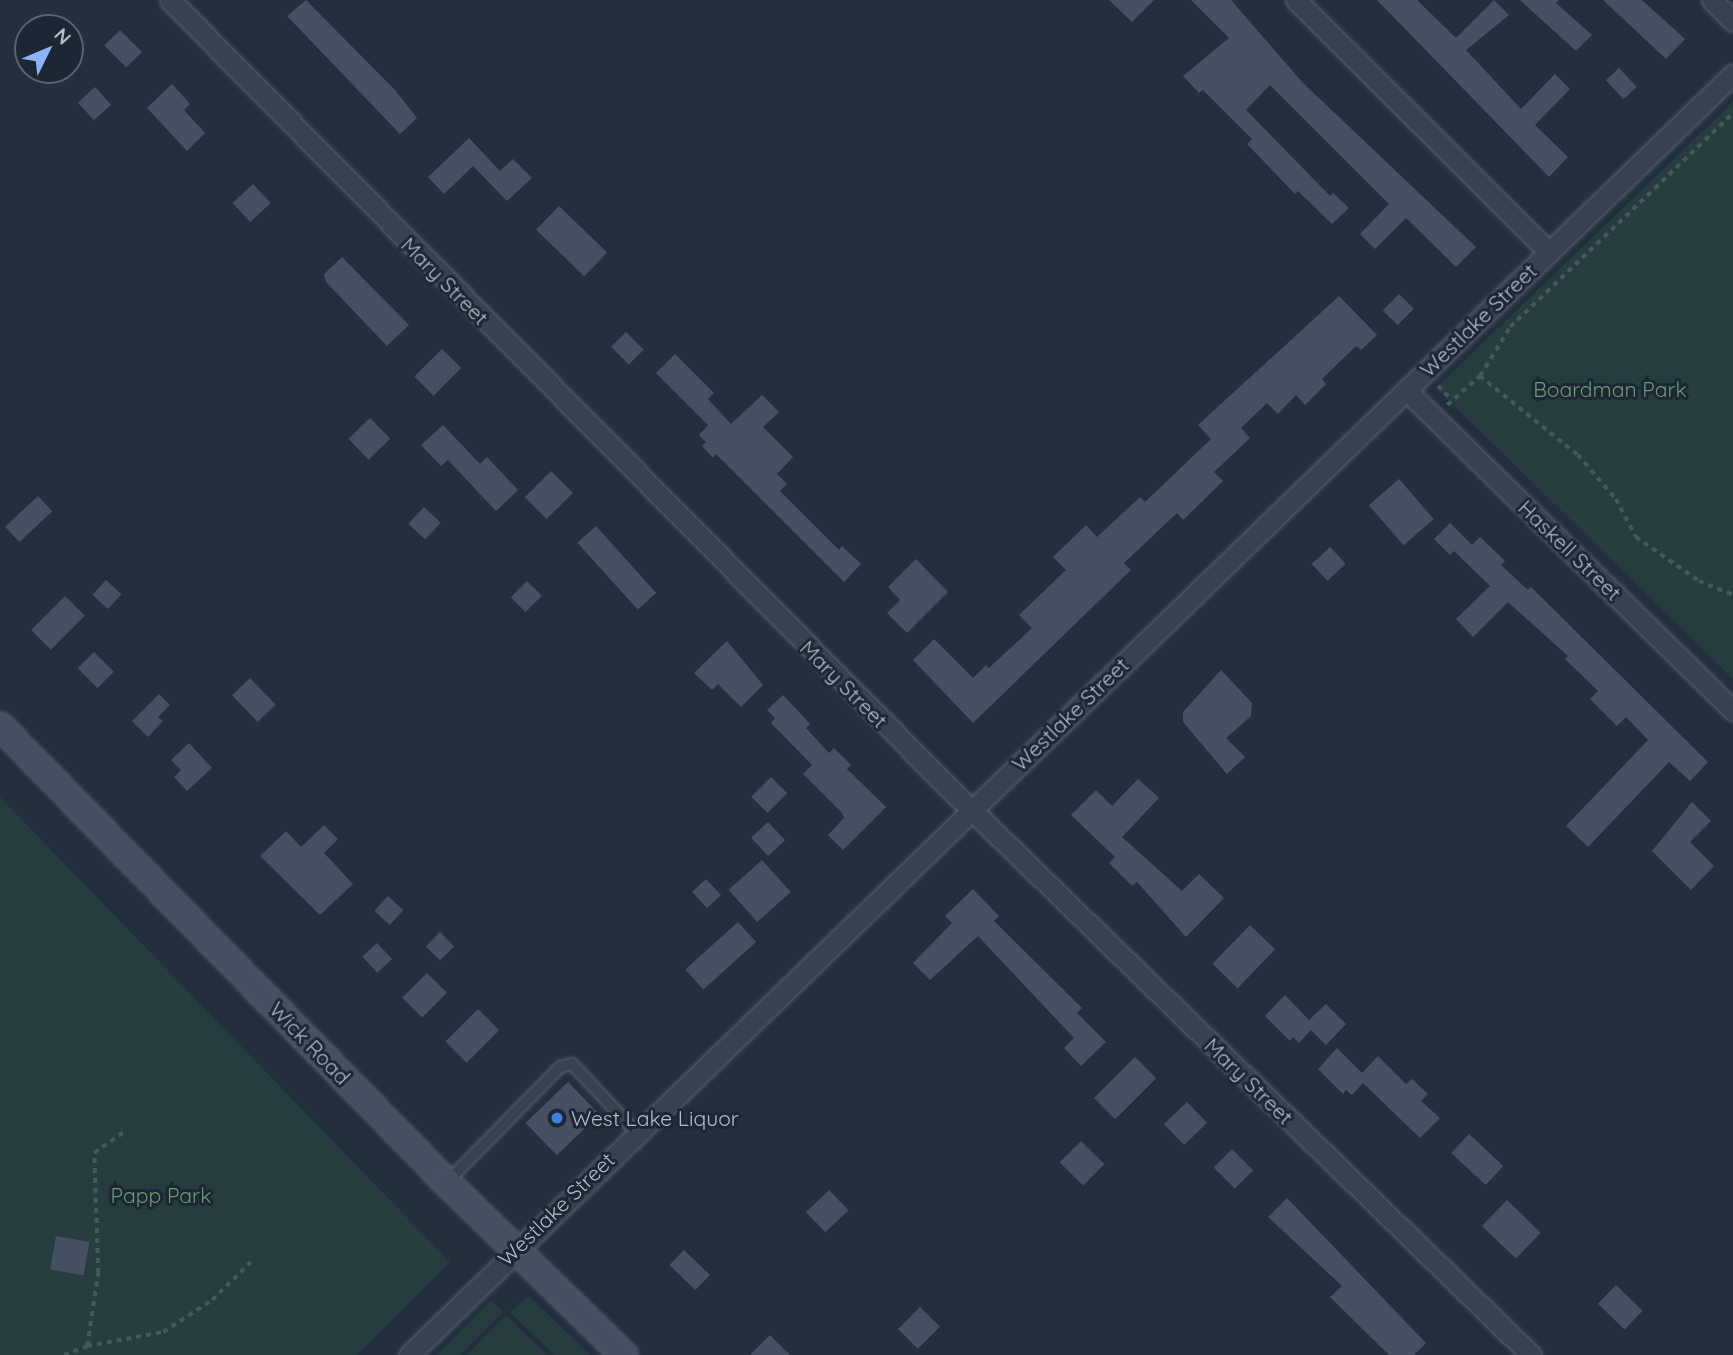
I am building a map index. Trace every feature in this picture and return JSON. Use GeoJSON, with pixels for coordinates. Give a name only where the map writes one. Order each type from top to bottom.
{"type":"FeatureCollection","features":[{"type":"Feature","properties":{"kind":"street","name":"Mary Street"},"geometry":{"type":"LineString","coordinates":[[170,0],[971,810],[1531,1355]]}},
{"type":"Feature","properties":{"kind":"street"},"geometry":{"type":"LineString","coordinates":[[1296,0],[1549,252]]}},
{"type":"Feature","properties":{"kind":"street"},"geometry":{"type":"LineString","coordinates":[[1712,0],[1733,21]]}},
{"type":"Feature","properties":{"kind":"street","name":"Westlake Street"},"geometry":{"type":"LineString","coordinates":[[409,1355],[514,1249],[1733,75]]}},
{"type":"Feature","properties":{"kind":"street","name":"Haskell Street"},"geometry":{"type":"LineString","coordinates":[[1406,390],[1733,710]]}},
{"type":"Feature","properties":{"kind":"street","name":"Wick Road"},"geometry":{"type":"LineString","coordinates":[[0,726],[447,1183],[624,1355]]}},
{"type":"Feature","properties":{"kind":"lane"},"geometry":{"type":"LineString","coordinates":[[447,1183],[560,1067],[572,1064],[636,1132]]}},
{"type":"Feature","properties":{"kind":"path"},"geometry":{"type":"LineString","coordinates":[[1435,418],[1480,376],[1510,327],[1733,113]]}},
{"type":"Feature","properties":{"kind":"path"},"geometry":{"type":"LineString","coordinates":[[1480,376],[1578,455],[1616,499],[1636,537],[1699,581],[1733,596]]}},
{"type":"Feature","properties":{"kind":"path"},"geometry":{"type":"LineString","coordinates":[[87,1346],[98,1273],[94,1153],[124,1132]]}},
{"type":"Feature","properties":{"kind":"path"},"geometry":{"type":"LineString","coordinates":[[64,1355],[87,1346],[163,1332],[212,1300],[251,1262]]}},
{"type":"Feature","properties":{"kind":"green space","name":"Boardman Park"},"geometry":{"type":"Polygon","coordinates":[[[1733,102],[1733,679],[1436,388],[1733,102]]]}},
{"type":"Feature","properties":{"kind":"green space","name":"Papp Park"},"geometry":{"type":"Polygon","coordinates":[[[0,797],[450,1262],[357,1355],[0,1355],[0,797]]]}},
{"type":"Feature","properties":{"kind":"green space"},"geometry":{"type":"Polygon","coordinates":[[[529,1296],[590,1355],[554,1355],[510,1312],[529,1296]]]}},
{"type":"Feature","properties":{"kind":"green space"},"geometry":{"type":"Polygon","coordinates":[[[491,1300],[503,1312],[460,1355],[436,1355],[491,1300]]]}},
{"type":"Feature","properties":{"kind":"green space"},"geometry":{"type":"Polygon","coordinates":[[[506,1315],[547,1355],[467,1355],[506,1315]]]}},
{"type":"Feature","properties":{"kind":"building"},"geometry":{"type":"Polygon","coordinates":[[[306,0],[395,90],[417,118],[400,134],[287,16],[306,0]]]}},
{"type":"Feature","properties":{"kind":"building"},"geometry":{"type":"Polygon","coordinates":[[[1109,0],[1154,0],[1132,22],[1109,0]]]}},
{"type":"Feature","properties":{"kind":"building"},"geometry":{"type":"Polygon","coordinates":[[[1191,0],[1231,0],[1303,83],[1476,247],[1456,267],[1406,218],[1375,249],[1360,234],[1389,204],[1270,85],[1246,110],[1330,196],[1333,193],[1349,208],[1332,224],[1298,191],[1295,194],[1247,144],[1252,139],[1203,90],[1199,93],[1183,76],[1229,38],[1191,0]]]}},
{"type":"Feature","properties":{"kind":"building"},"geometry":{"type":"Polygon","coordinates":[[[1377,0],[1417,0],[1456,38],[1494,0],[1509,15],[1466,50],[1521,109],[1555,74],[1570,89],[1535,125],[1568,157],[1549,177],[1377,0]]]}},
{"type":"Feature","properties":{"kind":"building"},"geometry":{"type":"Polygon","coordinates":[[[1520,0],[1559,0],[1556,3],[1592,35],[1576,51],[1520,0]]]}},
{"type":"Feature","properties":{"kind":"building"},"geometry":{"type":"Polygon","coordinates":[[[1603,0],[1642,0],[1685,39],[1666,59],[1603,0]]]}},
{"type":"Feature","properties":{"kind":"building"},"geometry":{"type":"Polygon","coordinates":[[[120,30],[142,52],[126,67],[104,46],[120,30]]]}},
{"type":"Feature","properties":{"kind":"building"},"geometry":{"type":"Polygon","coordinates":[[[1619,68],[1637,87],[1624,99],[1606,80],[1619,68]]]}},
{"type":"Feature","properties":{"kind":"building"},"geometry":{"type":"Polygon","coordinates":[[[172,84],[190,104],[184,110],[205,133],[187,151],[147,108],[172,84]]]}},
{"type":"Feature","properties":{"kind":"building"},"geometry":{"type":"Polygon","coordinates":[[[95,87],[111,105],[94,120],[78,102],[95,87]]]}},
{"type":"Feature","properties":{"kind":"building"},"geometry":{"type":"Polygon","coordinates":[[[469,138],[500,171],[513,159],[532,178],[507,201],[473,166],[444,194],[428,177],[469,138]]]}},
{"type":"Feature","properties":{"kind":"building"},"geometry":{"type":"Polygon","coordinates":[[[253,184],[271,203],[250,222],[233,203],[253,184]]]}},
{"type":"Feature","properties":{"kind":"building"},"geometry":{"type":"Polygon","coordinates":[[[559,206],[607,253],[584,276],[536,230],[559,206]]]}},
{"type":"Feature","properties":{"kind":"building"},"geometry":{"type":"Polygon","coordinates":[[[342,257],[409,325],[387,346],[326,282],[324,274],[342,257]]]}},
{"type":"Feature","properties":{"kind":"building"},"geometry":{"type":"Polygon","coordinates":[[[1399,294],[1414,309],[1398,325],[1383,310],[1399,294]]]}},
{"type":"Feature","properties":{"kind":"building"},"geometry":{"type":"Polygon","coordinates":[[[1339,296],[1377,335],[1361,350],[1356,346],[1322,379],[1326,384],[1305,405],[1296,395],[1278,414],[1267,403],[1241,428],[1250,438],[1214,472],[1223,481],[1183,520],[1177,513],[1124,563],[1131,570],[973,723],[913,660],[934,639],[973,678],[986,665],[989,668],[1032,628],[1019,615],[1066,570],[1053,557],[1086,525],[1097,537],[1140,497],[1145,502],[1211,439],[1198,425],[1339,296]]]}},
{"type":"Feature","properties":{"kind":"building"},"geometry":{"type":"Polygon","coordinates":[[[626,332],[644,350],[629,365],[611,347],[626,332]]]}},
{"type":"Feature","properties":{"kind":"building"},"geometry":{"type":"Polygon","coordinates":[[[442,349],[461,368],[434,396],[414,377],[442,349]]]}},
{"type":"Feature","properties":{"kind":"building"},"geometry":{"type":"Polygon","coordinates":[[[675,354],[714,393],[708,399],[731,424],[762,395],[779,412],[763,427],[793,457],[777,474],[787,484],[780,491],[839,550],[842,546],[861,564],[844,582],[716,454],[713,458],[702,446],[706,442],[699,435],[708,425],[656,373],[675,354]]]}},
{"type":"Feature","properties":{"kind":"building"},"geometry":{"type":"Polygon","coordinates":[[[370,418],[390,439],[369,460],[348,439],[370,418]]]}},
{"type":"Feature","properties":{"kind":"building"},"geometry":{"type":"Polygon","coordinates":[[[443,425],[480,464],[487,457],[518,490],[496,511],[448,460],[441,466],[421,445],[443,425]]]}},
{"type":"Feature","properties":{"kind":"building"},"geometry":{"type":"Polygon","coordinates":[[[551,471],[573,493],[547,519],[525,497],[551,471]]]}},
{"type":"Feature","properties":{"kind":"building"},"geometry":{"type":"Polygon","coordinates":[[[1399,479],[1434,519],[1404,545],[1369,505],[1399,479]]]}},
{"type":"Feature","properties":{"kind":"building"},"geometry":{"type":"Polygon","coordinates":[[[38,496],[52,511],[19,542],[5,527],[38,496]]]}},
{"type":"Feature","properties":{"kind":"building"},"geometry":{"type":"Polygon","coordinates":[[[424,507],[441,523],[425,540],[408,524],[424,507]]]}},
{"type":"Feature","properties":{"kind":"building"},"geometry":{"type":"Polygon","coordinates":[[[1450,523],[1472,545],[1480,537],[1505,561],[1501,565],[1528,590],[1531,587],[1708,762],[1690,781],[1669,762],[1588,847],[1566,826],[1648,740],[1626,717],[1617,726],[1590,699],[1598,691],[1565,659],[1568,656],[1508,602],[1473,637],[1456,619],[1490,586],[1454,551],[1450,555],[1434,539],[1450,523]]]}},
{"type":"Feature","properties":{"kind":"building"},"geometry":{"type":"Polygon","coordinates":[[[596,526],[656,593],[638,610],[577,543],[596,526]]]}},
{"type":"Feature","properties":{"kind":"building"},"geometry":{"type":"Polygon","coordinates":[[[1330,547],[1346,564],[1327,581],[1312,564],[1330,547]]]}},
{"type":"Feature","properties":{"kind":"building"},"geometry":{"type":"Polygon","coordinates":[[[916,559],[948,592],[907,633],[887,613],[900,600],[888,587],[916,559]]]}},
{"type":"Feature","properties":{"kind":"building"},"geometry":{"type":"Polygon","coordinates":[[[106,580],[121,594],[108,609],[92,595],[106,580]]]}},
{"type":"Feature","properties":{"kind":"building"},"geometry":{"type":"Polygon","coordinates":[[[527,581],[542,596],[526,612],[511,597],[527,581]]]}},
{"type":"Feature","properties":{"kind":"building"},"geometry":{"type":"Polygon","coordinates":[[[65,596],[85,616],[51,650],[31,630],[65,596]]]}},
{"type":"Feature","properties":{"kind":"building"},"geometry":{"type":"Polygon","coordinates":[[[727,641],[763,685],[741,707],[718,684],[712,690],[694,673],[727,641]]]}},
{"type":"Feature","properties":{"kind":"building"},"geometry":{"type":"Polygon","coordinates":[[[94,652],[114,672],[98,688],[78,668],[94,652]]]}},
{"type":"Feature","properties":{"kind":"building"},"geometry":{"type":"Polygon","coordinates":[[[1221,670],[1252,703],[1251,716],[1226,738],[1245,757],[1227,774],[1183,722],[1183,712],[1221,670]]]}},
{"type":"Feature","properties":{"kind":"building"},"geometry":{"type":"Polygon","coordinates":[[[250,678],[276,705],[258,722],[232,695],[250,678]]]}},
{"type":"Feature","properties":{"kind":"building"},"geometry":{"type":"Polygon","coordinates":[[[159,694],[170,705],[158,717],[163,721],[148,737],[132,721],[159,694]]]}},
{"type":"Feature","properties":{"kind":"building"},"geometry":{"type":"Polygon","coordinates":[[[783,695],[810,724],[806,728],[829,753],[834,748],[851,765],[847,769],[886,807],[843,850],[828,835],[844,818],[842,813],[803,774],[812,765],[771,723],[775,718],[767,710],[783,695]]]}},
{"type":"Feature","properties":{"kind":"building"},"geometry":{"type":"Polygon","coordinates":[[[189,743],[212,768],[187,791],[174,777],[181,770],[171,760],[189,743]]]}},
{"type":"Feature","properties":{"kind":"building"},"geometry":{"type":"Polygon","coordinates":[[[771,777],[787,793],[767,813],[751,797],[771,777]]]}},
{"type":"Feature","properties":{"kind":"building"},"geometry":{"type":"Polygon","coordinates":[[[1138,779],[1159,798],[1122,837],[1182,891],[1199,874],[1224,898],[1186,937],[1137,882],[1132,886],[1109,863],[1115,857],[1071,815],[1096,790],[1112,806],[1138,779]]]}},
{"type":"Feature","properties":{"kind":"building"},"geometry":{"type":"Polygon","coordinates":[[[1692,802],[1711,821],[1690,842],[1714,866],[1691,890],[1652,851],[1692,802]]]}},
{"type":"Feature","properties":{"kind":"building"},"geometry":{"type":"Polygon","coordinates":[[[768,822],[785,840],[768,856],[751,838],[768,822]]]}},
{"type":"Feature","properties":{"kind":"building"},"geometry":{"type":"Polygon","coordinates":[[[324,825],[338,839],[324,853],[353,884],[320,915],[260,856],[286,831],[301,847],[324,825]]]}},
{"type":"Feature","properties":{"kind":"building"},"geometry":{"type":"Polygon","coordinates":[[[762,860],[791,892],[757,922],[729,890],[762,860]]]}},
{"type":"Feature","properties":{"kind":"building"},"geometry":{"type":"Polygon","coordinates":[[[706,879],[721,895],[707,908],[692,892],[706,879]]]}},
{"type":"Feature","properties":{"kind":"building"},"geometry":{"type":"Polygon","coordinates":[[[973,889],[999,916],[994,921],[1082,1008],[1077,1013],[1106,1042],[1081,1066],[1064,1048],[1074,1038],[978,936],[930,980],[913,963],[952,923],[945,916],[973,889]]]}},
{"type":"Feature","properties":{"kind":"building"},"geometry":{"type":"Polygon","coordinates":[[[388,896],[403,910],[390,925],[374,911],[388,896]]]}},
{"type":"Feature","properties":{"kind":"building"},"geometry":{"type":"Polygon","coordinates":[[[738,922],[756,942],[703,990],[685,970],[738,922]]]}},
{"type":"Feature","properties":{"kind":"building"},"geometry":{"type":"Polygon","coordinates":[[[1250,925],[1275,949],[1238,988],[1212,964],[1250,925]]]}},
{"type":"Feature","properties":{"kind":"building"},"geometry":{"type":"Polygon","coordinates":[[[440,932],[454,946],[440,960],[426,946],[440,932]]]}},
{"type":"Feature","properties":{"kind":"building"},"geometry":{"type":"Polygon","coordinates":[[[377,943],[392,959],[377,973],[362,957],[377,943]]]}},
{"type":"Feature","properties":{"kind":"building"},"geometry":{"type":"Polygon","coordinates":[[[427,973],[447,993],[422,1018],[402,998],[427,973]]]}},
{"type":"Feature","properties":{"kind":"building"},"geometry":{"type":"Polygon","coordinates":[[[1285,995],[1309,1020],[1326,1004],[1346,1024],[1326,1045],[1311,1030],[1299,1043],[1293,1037],[1290,1041],[1265,1016],[1285,995]]]}},
{"type":"Feature","properties":{"kind":"building"},"geometry":{"type":"Polygon","coordinates":[[[478,1009],[499,1030],[467,1063],[445,1042],[478,1009]]]}},
{"type":"Feature","properties":{"kind":"building"},"geometry":{"type":"Polygon","coordinates":[[[1337,1048],[1362,1073],[1378,1056],[1406,1084],[1412,1079],[1428,1094],[1421,1101],[1440,1118],[1420,1138],[1363,1083],[1352,1095],[1346,1090],[1343,1094],[1318,1069],[1337,1048]]]}},
{"type":"Feature","properties":{"kind":"building"},"geometry":{"type":"Polygon","coordinates":[[[1135,1057],[1156,1078],[1115,1119],[1094,1098],[1135,1057]]]}},
{"type":"Feature","properties":{"kind":"building"},"geometry":{"type":"Polygon","coordinates":[[[568,1082],[599,1114],[557,1155],[526,1123],[568,1082]]]}},
{"type":"Feature","properties":{"kind":"building"},"geometry":{"type":"Polygon","coordinates":[[[1187,1102],[1207,1123],[1184,1145],[1164,1124],[1187,1102]]]}},
{"type":"Feature","properties":{"kind":"building"},"geometry":{"type":"Polygon","coordinates":[[[1469,1134],[1503,1166],[1486,1185],[1451,1153],[1469,1134]]]}},
{"type":"Feature","properties":{"kind":"building"},"geometry":{"type":"Polygon","coordinates":[[[1081,1141],[1104,1164],[1083,1186],[1060,1162],[1081,1141]]]}},
{"type":"Feature","properties":{"kind":"building"},"geometry":{"type":"Polygon","coordinates":[[[1232,1149],[1253,1170],[1235,1189],[1214,1167],[1232,1149]]]}},
{"type":"Feature","properties":{"kind":"building"},"geometry":{"type":"Polygon","coordinates":[[[829,1190],[848,1210],[825,1232],[806,1212],[829,1190]]]}},
{"type":"Feature","properties":{"kind":"building"},"geometry":{"type":"Polygon","coordinates":[[[1287,1198],[1426,1343],[1414,1355],[1389,1355],[1330,1297],[1342,1286],[1268,1217],[1287,1198]]]}},
{"type":"Feature","properties":{"kind":"building"},"geometry":{"type":"Polygon","coordinates":[[[1507,1200],[1541,1233],[1516,1259],[1482,1226],[1507,1200]]]}},
{"type":"Feature","properties":{"kind":"building"},"geometry":{"type":"Polygon","coordinates":[[[56,1236],[89,1242],[84,1275],[50,1269],[56,1236]]]}},
{"type":"Feature","properties":{"kind":"building"},"geometry":{"type":"Polygon","coordinates":[[[684,1250],[710,1275],[695,1290],[669,1265],[684,1250]]]}},
{"type":"Feature","properties":{"kind":"building"},"geometry":{"type":"Polygon","coordinates":[[[1616,1285],[1643,1311],[1625,1329],[1598,1304],[1616,1285]]]}},
{"type":"Feature","properties":{"kind":"building"},"geometry":{"type":"Polygon","coordinates":[[[920,1307],[940,1327],[918,1349],[898,1329],[920,1307]]]}},
{"type":"Feature","properties":{"kind":"building"},"geometry":{"type":"Polygon","coordinates":[[[770,1335],[790,1355],[750,1355],[770,1335]]]}},
{"type":"Feature","properties":{"kind":"place","name":"West Lake Liquor"},"geometry":{"type":"Point","coordinates":[557,1118]}}]}
